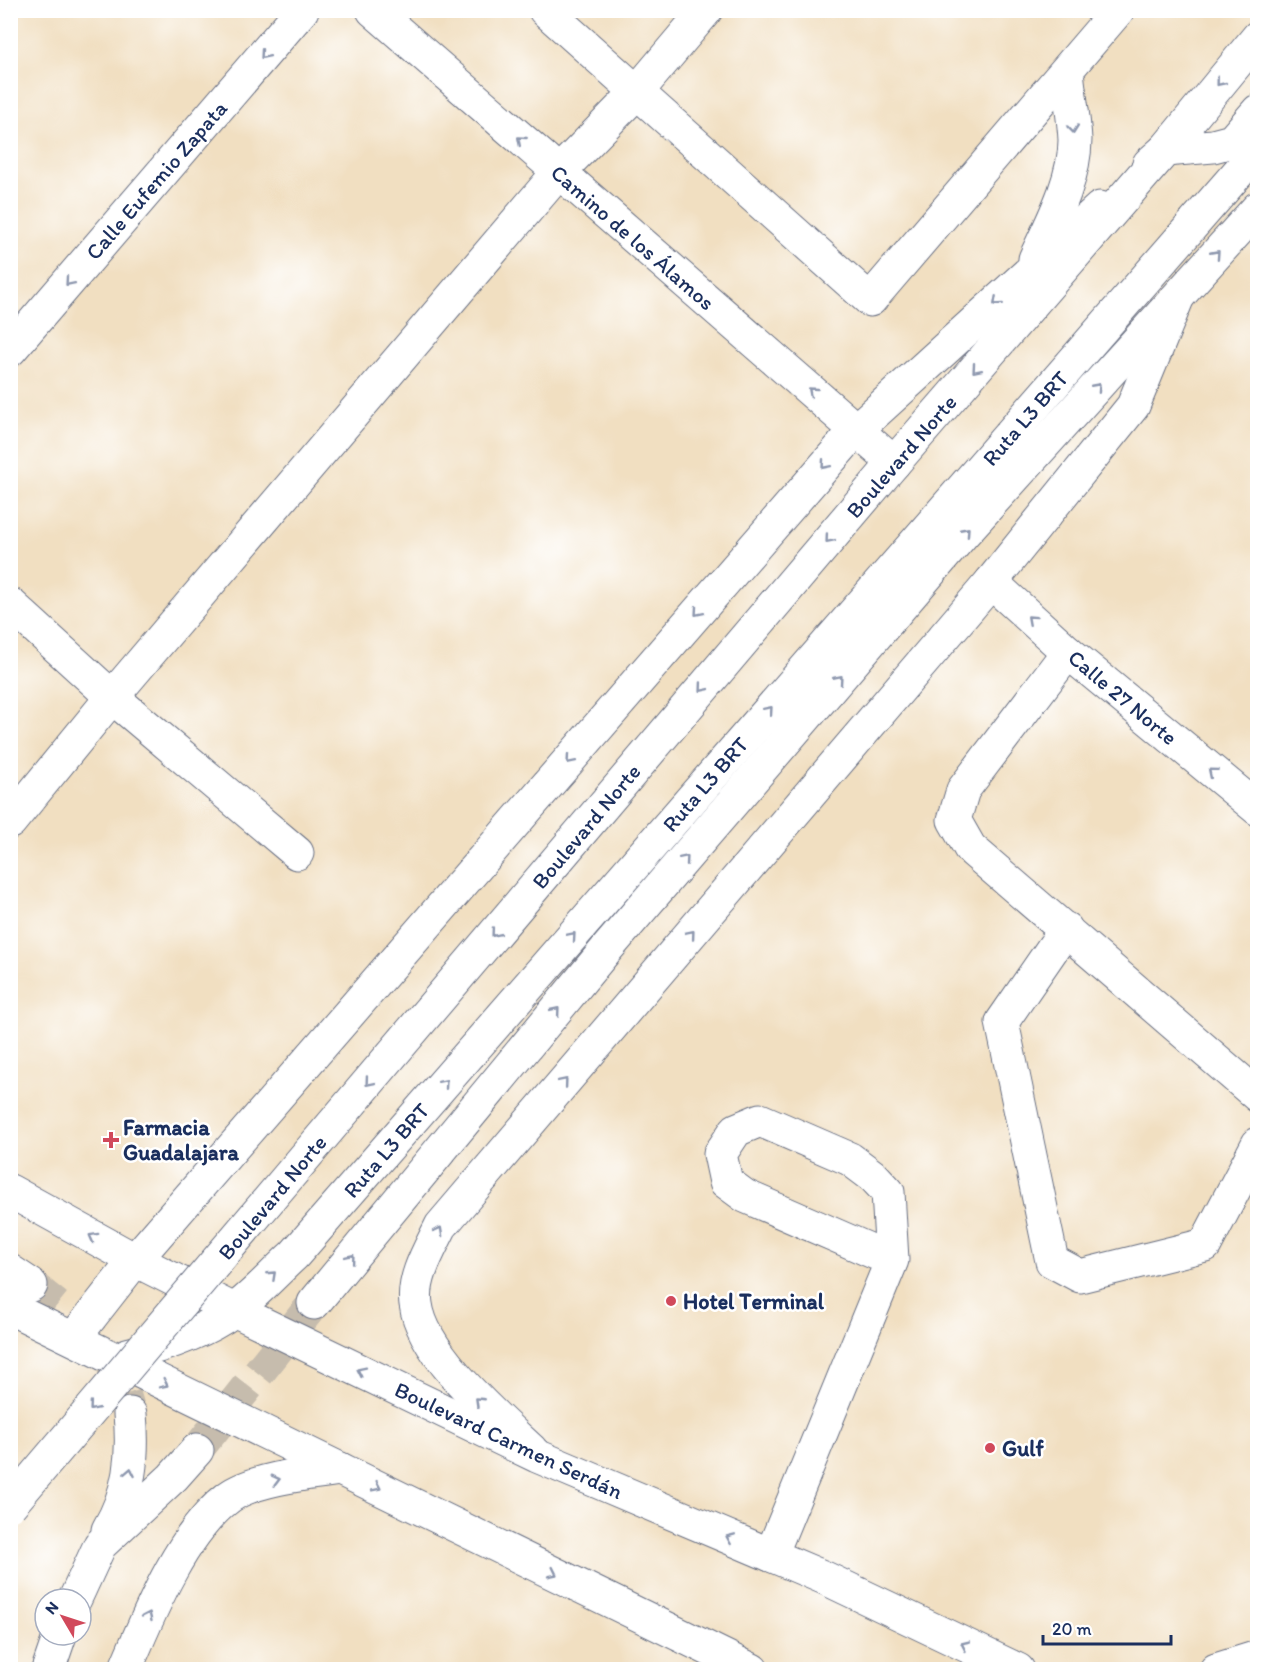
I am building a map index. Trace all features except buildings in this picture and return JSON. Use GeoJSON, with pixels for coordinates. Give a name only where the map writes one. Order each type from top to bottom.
{"type":"FeatureCollection","features":[{"type":"Feature","properties":{"kind":"main road","name":"Calle Eufemio Zapata"},"geometry":{"type":"LineString","coordinates":[[10,350],[303,10]]}},
{"type":"Feature","properties":{"kind":"main road","name":"Camino de los Álamos"},"geometry":{"type":"LineString","coordinates":[[373,10],[894,463]]}},
{"type":"Feature","properties":{"kind":"main road"},"geometry":{"type":"LineString","coordinates":[[545,10],[870,300],[1118,10]]}},
{"type":"Feature","properties":{"kind":"main road"},"geometry":{"type":"LineString","coordinates":[[10,822],[112,697],[558,173],[636,93],[706,10]]}},
{"type":"Feature","properties":{"kind":"main road","name":"Boulevard Norte"},"geometry":{"type":"LineString","coordinates":[[10,1505],[894,463],[1165,150],[1257,37]]}},
{"type":"Feature","properties":{"kind":"main road"},"geometry":{"type":"LineString","coordinates":[[1024,313],[1029,273],[1052,223],[1068,176],[1075,142],[1067,71]]}},
{"type":"Feature","properties":{"kind":"main road"},"geometry":{"type":"LineString","coordinates":[[1165,150],[1213,146],[1232,141],[1257,111]]}},
{"type":"Feature","properties":{"kind":"main road","name":"Boulevard Norte"},"geometry":{"type":"LineString","coordinates":[[74,1338],[135,1260],[856,430],[1165,150]]}},
{"type":"Feature","properties":{"kind":"main road","name":"Ruta L3 BRT"},"geometry":{"type":"LineString","coordinates":[[111,1359],[164,1345],[234,1311],[294,1255],[1257,150]]}},
{"type":"Feature","properties":{"kind":"main road"},"geometry":{"type":"LineString","coordinates":[[314,1303],[605,951],[962,535],[1257,208]]}},
{"type":"Feature","properties":{"kind":"main road"},"geometry":{"type":"LineString","coordinates":[[537,1456],[472,1394],[432,1346],[416,1304],[421,1269],[441,1226],[990,582],[1133,406],[1177,298]]}},
{"type":"Feature","properties":{"kind":"main road","name":"Calle 27 Norte"},"geometry":{"type":"LineString","coordinates":[[990,582],[1068,652],[1257,809]]}},
{"type":"Feature","properties":{"kind":"main road"},"geometry":{"type":"LineString","coordinates":[[10,604],[112,697],[297,852]]}},
{"type":"Feature","properties":{"kind":"main road"},"geometry":{"type":"LineString","coordinates":[[1068,652],[963,790],[954,820],[970,848],[1257,1096]]}},
{"type":"Feature","properties":{"kind":"main road"},"geometry":{"type":"LineString","coordinates":[[1066,929],[1002,1022],[1052,1261],[1080,1276],[1205,1245],[1257,1144]]}},
{"type":"Feature","properties":{"kind":"main road"},"geometry":{"type":"LineString","coordinates":[[771,1555],[892,1260],[888,1192],[874,1177],[850,1159],[760,1120],[736,1130],[720,1154],[726,1182],[745,1196],[892,1260]]}},
{"type":"Feature","properties":{"kind":"main road","name":"Boulevard Carmen Serdán"},"geometry":{"type":"LineString","coordinates":[[10,1191],[234,1311],[537,1456],[771,1555],[1018,1670]]}},
{"type":"Feature","properties":{"kind":"main road"},"geometry":{"type":"LineString","coordinates":[[17,1288],[74,1338],[111,1359],[752,1670]]}},
{"type":"Feature","properties":{"kind":"main road"},"geometry":{"type":"LineString","coordinates":[[80,1587],[99,1545],[114,1520],[131,1468],[130,1414]]}},
{"type":"Feature","properties":{"kind":"main road"},"geometry":{"type":"LineString","coordinates":[[99,1545],[173,1477],[196,1450]]}},
{"type":"Feature","properties":{"kind":"main road"},"geometry":{"type":"LineString","coordinates":[[125,1670],[150,1612],[192,1535],[230,1496],[276,1479],[340,1469]]}},
{"type":"Feature","properties":{"kind":"main road"},"geometry":{"type":"LineString","coordinates":[[48,1670],[56,1647]]}},
{"type":"Feature","properties":{"kind":"main road"},"geometry":{"type":"LineString","coordinates":[[1216,1670],[1257,1657]]}},
{"type":"Feature","properties":{"kind":"tunnel"},"geometry":{"type":"LineString","coordinates":[[31,1285],[74,1320],[104,1351],[117,1374],[130,1414]]}},
{"type":"Feature","properties":{"kind":"tunnel"},"geometry":{"type":"LineString","coordinates":[[197,1450],[314,1303]]}},
{"type":"Feature","properties":{"kind":"place","name":"Farmacia Guadalajara"},"geometry":{"type":"Point","coordinates":[111,1140]}},
{"type":"Feature","properties":{"kind":"place","name":"Hotel Terminal"},"geometry":{"type":"Point","coordinates":[671,1301]}},
{"type":"Feature","properties":{"kind":"place","name":"Gulf"},"geometry":{"type":"Point","coordinates":[990,1448]}}]}
